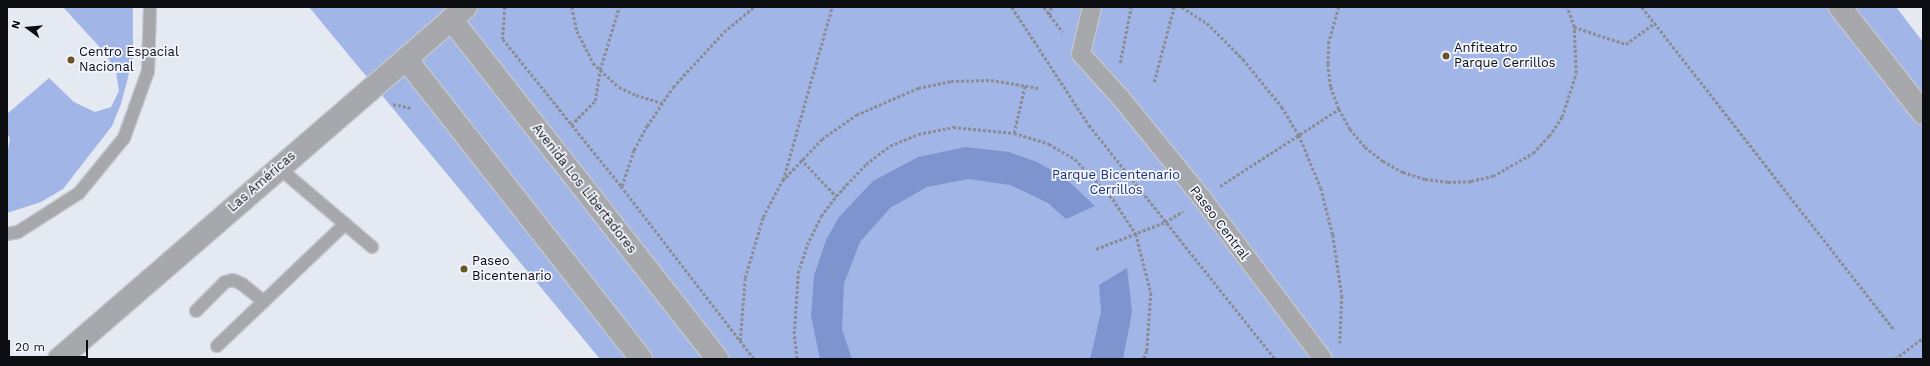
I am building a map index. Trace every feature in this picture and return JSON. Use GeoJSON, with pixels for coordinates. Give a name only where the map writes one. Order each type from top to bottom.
{"type":"FeatureCollection","features":[{"type":"Feature","properties":{"kind":"street","name":"Paseo Central"},"geometry":{"type":"LineString","coordinates":[[1092,7],[1081,54],[1120,97],[1202,198],[1323,359]]}},
{"type":"Feature","properties":{"kind":"street"},"geometry":{"type":"LineString","coordinates":[[1840,7],[1923,113]]}},
{"type":"Feature","properties":{"kind":"street","name":"Las Américas"},"geometry":{"type":"LineString","coordinates":[[59,359],[406,59],[455,11]]}},
{"type":"Feature","properties":{"kind":"street","name":"Avenida Los Libertadores"},"geometry":{"type":"LineString","coordinates":[[455,11],[718,359]]}},
{"type":"Feature","properties":{"kind":"street"},"geometry":{"type":"LineString","coordinates":[[406,59],[641,359]]}},
{"type":"Feature","properties":{"kind":"lane"},"geometry":{"type":"LineString","coordinates":[[7,234],[18,232],[79,193],[124,138],[148,71],[150,7]]}},
{"type":"Feature","properties":{"kind":"lane"},"geometry":{"type":"LineString","coordinates":[[279,168],[372,247]]}},
{"type":"Feature","properties":{"kind":"lane"},"geometry":{"type":"LineString","coordinates":[[217,346],[345,224]]}},
{"type":"Feature","properties":{"kind":"lane"},"geometry":{"type":"LineString","coordinates":[[196,311],[225,282],[233,280],[242,284],[264,302]]}},
{"type":"Feature","properties":{"kind":"path"},"geometry":{"type":"LineString","coordinates":[[505,7],[503,39],[621,186],[754,359]]}},
{"type":"Feature","properties":{"kind":"path"},"geometry":{"type":"LineString","coordinates":[[572,7],[583,46],[600,70],[619,87],[641,97],[663,103]]}},
{"type":"Feature","properties":{"kind":"path"},"geometry":{"type":"LineString","coordinates":[[571,125],[596,101],[600,70],[619,7]]}},
{"type":"Feature","properties":{"kind":"path"},"geometry":{"type":"LineString","coordinates":[[621,186],[634,150],[663,103],[696,60],[724,32],[754,7]]}},
{"type":"Feature","properties":{"kind":"path"},"geometry":{"type":"LineString","coordinates":[[740,341],[742,302],[750,255],[763,217],[782,181],[832,7]]}},
{"type":"Feature","properties":{"kind":"path"},"geometry":{"type":"LineString","coordinates":[[1012,7],[1089,125],[1275,359]]}},
{"type":"Feature","properties":{"kind":"path"},"geometry":{"type":"LineString","coordinates":[[1049,15],[1051,7]]}},
{"type":"Feature","properties":{"kind":"path"},"geometry":{"type":"LineString","coordinates":[[1120,97],[1120,66],[1131,7]]}},
{"type":"Feature","properties":{"kind":"path"},"geometry":{"type":"LineString","coordinates":[[1154,82],[1174,7]]}},
{"type":"Feature","properties":{"kind":"path"},"geometry":{"type":"LineString","coordinates":[[1182,7],[1211,27],[1258,76],[1290,121],[1312,164],[1321,188],[1338,262],[1342,296],[1340,344]]}},
{"type":"Feature","properties":{"kind":"path"},"geometry":{"type":"LineString","coordinates":[[1339,7],[1329,41],[1328,64],[1331,87],[1339,109],[1350,129],[1365,146],[1383,161],[1403,172],[1425,179],[1448,182],[1471,181],[1500,172],[1533,153],[1549,136],[1562,117],[1576,74],[1574,27],[1567,7]]}},
{"type":"Feature","properties":{"kind":"path"},"geometry":{"type":"LineString","coordinates":[[1642,7],[1894,330]]}},
{"type":"Feature","properties":{"kind":"path"},"geometry":{"type":"LineString","coordinates":[[1574,27],[1626,44],[1655,23]]}},
{"type":"Feature","properties":{"kind":"path"},"geometry":{"type":"LineString","coordinates":[[782,181],[801,159],[831,132],[856,115],[918,88],[958,81],[991,80],[1039,88]]}},
{"type":"Feature","properties":{"kind":"path"},"geometry":{"type":"LineString","coordinates":[[1014,133],[1025,85]]}},
{"type":"Feature","properties":{"kind":"path"},"geometry":{"type":"LineString","coordinates":[[797,359],[794,334],[798,273],[807,245],[821,216],[836,196],[866,164],[890,146],[918,134],[953,127],[1014,133],[1049,144],[1075,159],[1113,199],[1136,234],[1151,293],[1147,351],[1144,359]]}},
{"type":"Feature","properties":{"kind":"path"},"geometry":{"type":"LineString","coordinates":[[801,159],[836,196]]}},
{"type":"Feature","properties":{"kind":"path"},"geometry":{"type":"LineString","coordinates":[[1895,359],[1923,338]]}},
{"type":"Feature","properties":{"kind":"green space"},"geometry":{"type":"Polygon","coordinates":[[[63,7],[133,7],[133,58],[121,104],[112,126],[63,189],[41,202],[7,213],[7,156],[10,138],[7,134],[7,114],[49,78],[74,102],[95,112],[111,107],[119,91],[116,72],[105,53],[63,7]]]}},
{"type":"Feature","properties":{"kind":"green space","name":"Parque Bicentenario Cerrillos"},"geometry":{"type":"Polygon","coordinates":[[[309,7],[1896,7],[1923,42],[1923,359],[600,359],[309,7]]]}},
{"type":"Feature","properties":{"kind":"shaded area"},"geometry":{"type":"Polygon","coordinates":[[[966,147],[1009,152],[1037,162],[1064,177],[1095,206],[1066,219],[1048,203],[1010,185],[968,179],[927,187],[890,208],[860,242],[844,284],[842,329],[852,359],[820,359],[811,316],[814,276],[826,240],[839,217],[873,181],[918,157],[966,147]]]}},
{"type":"Feature","properties":{"kind":"shaded area"},"geometry":{"type":"Polygon","coordinates":[[[1127,268],[1132,312],[1123,359],[1090,359],[1101,312],[1099,285],[1127,268]]]}},
{"type":"Feature","properties":{"kind":"place","name":"Anfiteatro Parque Cerrillos"},"geometry":{"type":"Point","coordinates":[1446,56]}},
{"type":"Feature","properties":{"kind":"place","name":"Centro Espacial Nacional"},"geometry":{"type":"Point","coordinates":[71,60]}},
{"type":"Feature","properties":{"kind":"place","name":"Paseo Bicentenario"},"geometry":{"type":"Point","coordinates":[464,269]}}]}
